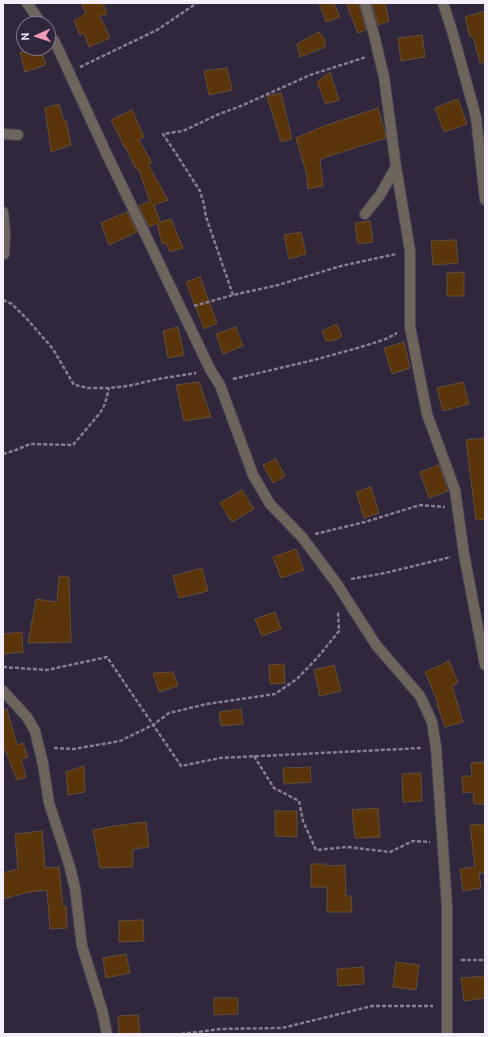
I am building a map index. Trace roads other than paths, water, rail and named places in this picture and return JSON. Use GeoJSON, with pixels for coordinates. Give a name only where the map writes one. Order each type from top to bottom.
{"type":"FeatureCollection","features":[{"type":"Feature","properties":{"kind":"street"},"geometry":{"type":"LineString","coordinates":[[27,3],[36,16]]}},
{"type":"Feature","properties":{"kind":"street"},"geometry":{"type":"LineString","coordinates":[[364,3],[379,53],[384,77],[396,167],[410,251],[410,327],[427,414],[455,490],[464,554],[485,665]]}},
{"type":"Feature","properties":{"kind":"street"},"geometry":{"type":"LineString","coordinates":[[443,3],[476,117],[485,200]]}},
{"type":"Feature","properties":{"kind":"street"},"geometry":{"type":"LineString","coordinates":[[56,44],[210,371],[220,385],[253,475],[270,504],[302,537],[337,584],[376,646],[420,696],[432,722],[436,747],[447,906],[447,1034]]}},
{"type":"Feature","properties":{"kind":"street"},"geometry":{"type":"LineString","coordinates":[[3,134],[18,135]]}},
{"type":"Feature","properties":{"kind":"street"},"geometry":{"type":"LineString","coordinates":[[365,214],[380,195],[396,167]]}},
{"type":"Feature","properties":{"kind":"street"},"geometry":{"type":"LineString","coordinates":[[3,212],[5,233],[4,254]]}},
{"type":"Feature","properties":{"kind":"street"},"geometry":{"type":"LineString","coordinates":[[3,691],[27,717],[35,731],[49,803],[69,864],[75,888],[82,946],[102,1010],[107,1034]]}}]}
